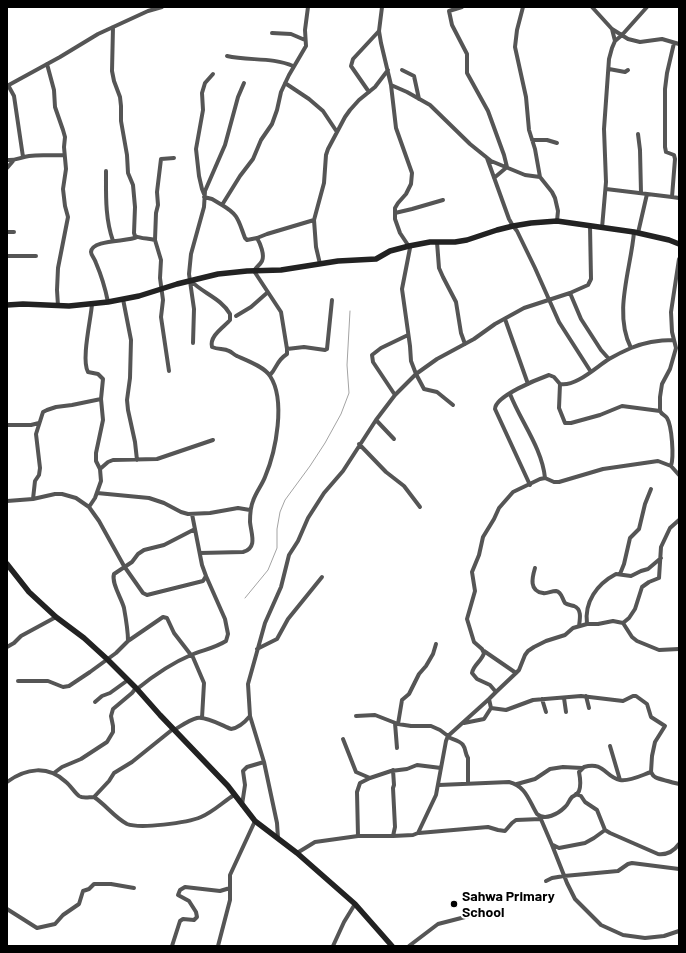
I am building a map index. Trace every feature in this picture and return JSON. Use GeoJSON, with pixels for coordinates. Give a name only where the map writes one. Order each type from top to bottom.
{"type":"FeatureCollection","features":[{"type":"Feature","properties":{"kind":"street"},"geometry":{"type":"LineString","coordinates":[[23,157],[14,96],[7,86],[98,34],[148,11],[162,7]]}},
{"type":"Feature","properties":{"kind":"street"},"geometry":{"type":"LineString","coordinates":[[222,205],[240,176],[254,159],[261,140],[272,124],[285,83],[293,66],[298,61],[306,46],[306,20],[308,7]]}},
{"type":"Feature","properties":{"kind":"street"},"geometry":{"type":"LineString","coordinates":[[382,7],[379,31],[382,51],[392,85],[396,128],[409,163],[412,177],[406,194],[395,208],[395,219],[400,233],[409,246],[410,252],[402,289],[411,361],[424,389],[437,392],[452,405]]}},
{"type":"Feature","properties":{"kind":"street"},"geometry":{"type":"LineString","coordinates":[[462,7],[449,11],[450,19],[467,54],[467,73],[488,111],[507,167]]}},
{"type":"Feature","properties":{"kind":"street"},"geometry":{"type":"LineString","coordinates":[[523,7],[517,30],[515,47],[526,97],[529,130],[535,149],[540,177],[555,198],[558,211],[557,221]]}},
{"type":"Feature","properties":{"kind":"street"},"geometry":{"type":"LineString","coordinates":[[592,7],[612,29],[634,41],[662,39],[679,44]]}},
{"type":"Feature","properties":{"kind":"street"},"geometry":{"type":"LineString","coordinates":[[602,228],[606,189],[604,129],[612,48],[615,42],[647,7]]}},
{"type":"Feature","properties":{"kind":"street"},"geometry":{"type":"LineString","coordinates":[[114,27],[112,71],[120,97],[121,121],[127,156],[128,173],[133,185],[135,207],[134,233],[136,237]]}},
{"type":"Feature","properties":{"kind":"street"},"geometry":{"type":"LineString","coordinates":[[612,29],[615,42]]}},
{"type":"Feature","properties":{"kind":"street"},"geometry":{"type":"LineString","coordinates":[[369,92],[352,67],[352,64],[353,59],[379,31]]}},
{"type":"Feature","properties":{"kind":"street"},"geometry":{"type":"LineString","coordinates":[[272,33],[291,34],[305,40]]}},
{"type":"Feature","properties":{"kind":"street"},"geometry":{"type":"LineString","coordinates":[[672,197],[675,159],[674,155],[666,152],[665,147],[665,89],[674,43]]}},
{"type":"Feature","properties":{"kind":"street"},"geometry":{"type":"LineString","coordinates":[[227,56],[237,59],[285,63],[293,66]]}},
{"type":"Feature","properties":{"kind":"street"},"geometry":{"type":"LineString","coordinates":[[47,64],[54,90],[55,107],[64,130],[64,155],[66,169],[64,189],[65,206],[68,217],[58,268],[58,306]]}},
{"type":"Feature","properties":{"kind":"street"},"geometry":{"type":"LineString","coordinates":[[320,264],[316,247],[314,220],[324,182],[326,155],[350,110],[380,81],[388,69]]}},
{"type":"Feature","properties":{"kind":"street"},"geometry":{"type":"LineString","coordinates":[[609,69],[625,72],[628,70]]}},
{"type":"Feature","properties":{"kind":"street"},"geometry":{"type":"LineString","coordinates":[[402,70],[414,76],[420,99]]}},
{"type":"Feature","properties":{"kind":"street"},"geometry":{"type":"LineString","coordinates":[[204,196],[199,176],[196,150],[203,110],[202,93],[205,82],[213,74]]}},
{"type":"Feature","properties":{"kind":"street"},"geometry":{"type":"LineString","coordinates":[[193,343],[194,309],[189,269],[191,254],[199,220],[203,210],[205,191],[225,145],[238,97],[244,83]]}},
{"type":"Feature","properties":{"kind":"street"},"geometry":{"type":"LineString","coordinates":[[285,83],[309,99],[323,111],[337,132]]}},
{"type":"Feature","properties":{"kind":"street"},"geometry":{"type":"LineString","coordinates":[[392,85],[430,105],[470,144],[495,163],[525,175],[540,177]]}},
{"type":"Feature","properties":{"kind":"street"},"geometry":{"type":"LineString","coordinates":[[638,134],[641,193]]}},
{"type":"Feature","properties":{"kind":"street"},"geometry":{"type":"LineString","coordinates":[[532,140],[547,140],[557,143]]}},
{"type":"Feature","properties":{"kind":"street"},"geometry":{"type":"LineString","coordinates":[[7,168],[13,161],[23,157],[64,155]]}},
{"type":"Feature","properties":{"kind":"street"},"geometry":{"type":"LineString","coordinates":[[169,371],[161,317],[163,300],[160,278],[161,260],[155,240],[156,213],[158,205],[157,192],[161,159],[174,158]]}},
{"type":"Feature","properties":{"kind":"street"},"geometry":{"type":"LineString","coordinates":[[487,158],[513,226],[521,239],[558,322],[591,372]]}},
{"type":"Feature","properties":{"kind":"street"},"geometry":{"type":"LineString","coordinates":[[7,160],[13,161]]}},
{"type":"Feature","properties":{"kind":"street"},"geometry":{"type":"LineString","coordinates":[[494,178],[507,167]]}},
{"type":"Feature","properties":{"kind":"street"},"geometry":{"type":"LineString","coordinates":[[106,171],[106,206],[109,228],[113,241]]}},
{"type":"Feature","properties":{"kind":"street"},"geometry":{"type":"LineString","coordinates":[[606,189],[679,198]]}},
{"type":"Feature","properties":{"kind":"street"},"geometry":{"type":"LineString","coordinates":[[631,348],[627,340],[624,326],[624,292],[636,233],[647,194]]}},
{"type":"Feature","properties":{"kind":"street"},"geometry":{"type":"LineString","coordinates":[[204,196],[212,199],[235,214],[247,240],[314,220]]}},
{"type":"Feature","properties":{"kind":"street"},"geometry":{"type":"LineString","coordinates":[[395,213],[443,200]]}},
{"type":"Feature","properties":{"kind":"street"},"geometry":{"type":"LineString","coordinates":[[7,305],[58,306],[108,302],[190,280],[225,273],[281,270],[320,264],[376,259],[390,251],[409,246],[430,242],[455,242],[467,240],[497,230],[531,223],[557,221],[636,233],[669,240],[679,244]]}},
{"type":"Feature","properties":{"kind":"street"},"geometry":{"type":"LineString","coordinates":[[278,838],[277,823],[264,762],[250,716],[248,684],[257,649],[269,613],[280,587],[289,555],[298,541],[308,518],[320,499],[343,471],[359,444],[395,395],[416,374],[437,359],[465,344],[524,308],[583,288],[590,282],[590,226]]}},
{"type":"Feature","properties":{"kind":"street"},"geometry":{"type":"LineString","coordinates":[[7,232],[14,232]]}},
{"type":"Feature","properties":{"kind":"street"},"geometry":{"type":"LineString","coordinates":[[108,302],[103,277],[91,252],[95,246],[113,241],[134,239],[136,237],[155,240]]}},
{"type":"Feature","properties":{"kind":"street"},"geometry":{"type":"LineString","coordinates":[[254,271],[256,266],[262,260],[263,255],[257,238]]}},
{"type":"Feature","properties":{"kind":"street"},"geometry":{"type":"LineString","coordinates":[[437,242],[439,268],[456,302],[461,333],[465,344]]}},
{"type":"Feature","properties":{"kind":"street"},"geometry":{"type":"LineString","coordinates":[[7,256],[36,256]]}},
{"type":"Feature","properties":{"kind":"street"},"geometry":{"type":"LineString","coordinates":[[660,412],[662,384],[675,355],[676,348],[672,332],[671,312],[679,259]]}},
{"type":"Feature","properties":{"kind":"street"},"geometry":{"type":"LineString","coordinates":[[254,271],[281,312],[287,349],[287,354],[278,361],[270,375]]}},
{"type":"Feature","properties":{"kind":"street"},"geometry":{"type":"LineString","coordinates":[[190,280],[215,298],[230,314],[230,320],[212,340],[212,347],[220,350],[229,350],[265,370],[270,375],[278,405],[275,444],[265,477],[255,495],[250,510],[250,523],[253,539],[252,547],[242,552],[228,551],[200,553]]}},
{"type":"Feature","properties":{"kind":"street"},"geometry":{"type":"LineString","coordinates":[[236,316],[251,307],[268,292]]}},
{"type":"Feature","properties":{"kind":"street"},"geometry":{"type":"LineString","coordinates":[[570,293],[581,319],[601,350],[609,359]]}},
{"type":"Feature","properties":{"kind":"street"},"geometry":{"type":"LineString","coordinates":[[123,299],[131,340],[130,378],[127,400],[137,460]]}},
{"type":"Feature","properties":{"kind":"street"},"geometry":{"type":"LineString","coordinates":[[287,349],[304,347],[327,349],[332,300]]}},
{"type":"Feature","properties":{"kind":"street"},"geometry":{"type":"LineString","coordinates":[[89,507],[97,493],[101,481],[100,469],[96,461],[96,453],[103,420],[103,379],[98,374],[88,372],[86,367],[86,352],[92,304]]}},
{"type":"Feature","properties":{"kind":"street"},"geometry":{"type":"LineString","coordinates":[[505,319],[528,384]]}},
{"type":"Feature","properties":{"kind":"street"},"geometry":{"type":"LineString","coordinates":[[395,395],[373,362],[372,355],[381,348],[408,335]]}},
{"type":"Feature","properties":{"kind":"street"},"geometry":{"type":"LineString","coordinates":[[530,485],[495,410],[495,406],[499,401],[528,384],[549,375],[554,377],[560,384],[567,385],[585,376],[609,359],[631,348],[659,340],[674,340]]}},
{"type":"Feature","properties":{"kind":"street"},"geometry":{"type":"LineString","coordinates":[[560,384],[559,408],[565,424],[600,415],[622,406],[660,412],[667,419],[671,431],[673,458],[671,466]]}},
{"type":"Feature","properties":{"kind":"street"},"geometry":{"type":"LineString","coordinates":[[510,394],[537,451],[546,478]]}},
{"type":"Feature","properties":{"kind":"street"},"geometry":{"type":"LineString","coordinates":[[33,499],[34,481],[40,470],[36,434],[43,412],[102,399]]}},
{"type":"Feature","properties":{"kind":"street"},"geometry":{"type":"LineString","coordinates":[[376,420],[394,439]]}},
{"type":"Feature","properties":{"kind":"street"},"geometry":{"type":"LineString","coordinates":[[7,426],[39,423]]}},
{"type":"Feature","properties":{"kind":"street"},"geometry":{"type":"LineString","coordinates":[[100,469],[108,462],[113,460],[157,459],[213,440]]}},
{"type":"Feature","properties":{"kind":"street"},"geometry":{"type":"LineString","coordinates":[[359,444],[386,472],[404,486],[420,507]]}},
{"type":"Feature","properties":{"kind":"street"},"geometry":{"type":"LineString","coordinates":[[516,673],[484,651],[474,642],[467,622],[475,591],[472,572],[479,555],[483,537],[499,508],[513,492],[540,479],[546,478],[554,482],[559,482],[603,469],[658,461],[671,466],[679,475]]}},
{"type":"Feature","properties":{"kind":"street"},"geometry":{"type":"LineString","coordinates":[[620,574],[630,538],[639,529],[645,504],[651,489]]}},
{"type":"Feature","properties":{"kind":"street"},"geometry":{"type":"LineString","coordinates":[[97,493],[149,498],[181,512],[192,514],[210,513],[238,508],[250,510]]}},
{"type":"Feature","properties":{"kind":"street"},"geometry":{"type":"LineString","coordinates":[[7,501],[33,499],[55,494],[66,494],[76,498],[89,507],[99,521],[124,566],[143,593],[147,595],[199,582],[206,576]]}},
{"type":"Feature","properties":{"kind":"street"},"geometry":{"type":"LineString","coordinates":[[54,773],[62,767],[81,759],[107,742],[113,732],[111,716],[113,710],[136,689],[174,664],[191,655],[216,647],[226,641],[228,637],[225,618],[206,576],[192,514]]}},
{"type":"Feature","properties":{"kind":"street"},"geometry":{"type":"LineString","coordinates":[[623,623],[629,618],[635,609],[642,587],[659,578],[661,547],[670,528],[679,520]]}},
{"type":"Feature","properties":{"kind":"street"},"geometry":{"type":"LineString","coordinates":[[128,640],[123,607],[113,577],[114,574],[132,562],[138,554],[144,550],[164,545],[195,529]]}},
{"type":"Feature","properties":{"kind":"street"},"geometry":{"type":"LineString","coordinates":[[587,624],[586,610],[590,599],[601,585],[611,577],[620,574],[631,576],[641,571],[648,570],[661,558]]}},
{"type":"Feature","properties":{"kind":"street"},"geometry":{"type":"LineString","coordinates":[[7,564],[9,571],[29,592],[56,617],[107,658],[228,786],[255,821],[297,853],[355,904],[392,946]]}},
{"type":"Feature","properties":{"kind":"street"},"geometry":{"type":"LineString","coordinates":[[535,568],[532,580],[533,587],[543,593],[556,591],[565,603],[575,606],[580,615],[579,626]]}},
{"type":"Feature","properties":{"kind":"street"},"geometry":{"type":"LineString","coordinates":[[257,649],[277,639],[290,615],[322,577]]}},
{"type":"Feature","properties":{"kind":"street"},"geometry":{"type":"LineString","coordinates":[[7,647],[22,636],[56,617]]}},
{"type":"Feature","properties":{"kind":"street"},"geometry":{"type":"LineString","coordinates":[[18,681],[48,681],[63,687],[69,686],[116,653],[128,640],[165,617],[174,633],[191,655],[204,683],[202,718]]}},
{"type":"Feature","properties":{"kind":"street"},"geometry":{"type":"LineString","coordinates":[[418,833],[436,795],[448,737],[519,670],[525,655],[534,646],[565,634],[569,630],[579,626],[613,621],[623,623],[632,637],[637,641],[660,650],[679,649]]}},
{"type":"Feature","properties":{"kind":"street"},"geometry":{"type":"LineString","coordinates":[[397,748],[397,724],[402,700],[409,694],[419,674],[426,666],[433,654],[436,644]]}},
{"type":"Feature","properties":{"kind":"street"},"geometry":{"type":"LineString","coordinates":[[484,651],[483,656],[473,668],[472,674],[477,679],[490,685],[496,692]]}},
{"type":"Feature","properties":{"kind":"street"},"geometry":{"type":"LineString","coordinates":[[95,702],[128,680]]}},
{"type":"Feature","properties":{"kind":"street"},"geometry":{"type":"LineString","coordinates":[[491,708],[509,709],[533,700],[542,699],[586,696],[623,701],[636,696],[647,704],[651,717],[665,726],[655,742],[651,772],[657,778],[679,784]]}},
{"type":"Feature","properties":{"kind":"street"},"geometry":{"type":"LineString","coordinates":[[586,696],[589,708]]}},
{"type":"Feature","properties":{"kind":"street"},"geometry":{"type":"LineString","coordinates":[[564,698],[566,712]]}},
{"type":"Feature","properties":{"kind":"street"},"geometry":{"type":"LineString","coordinates":[[463,723],[482,720],[486,717],[491,708],[489,699]]}},
{"type":"Feature","properties":{"kind":"street"},"geometry":{"type":"LineString","coordinates":[[542,699],[546,712]]}},
{"type":"Feature","properties":{"kind":"street"},"geometry":{"type":"LineString","coordinates":[[356,716],[375,715],[397,724],[431,726],[440,730],[448,737],[464,746],[468,758],[468,783]]}},
{"type":"Feature","properties":{"kind":"street"},"geometry":{"type":"LineString","coordinates":[[7,782],[15,776],[32,771],[48,771],[54,773],[65,781],[79,796],[83,798],[94,797],[114,773],[132,762],[174,730],[195,719],[202,718],[231,729],[238,727],[250,716]]}},
{"type":"Feature","properties":{"kind":"street"},"geometry":{"type":"LineString","coordinates":[[343,739],[356,772],[370,778]]}},
{"type":"Feature","properties":{"kind":"street"},"geometry":{"type":"LineString","coordinates":[[610,746],[620,780]]}},
{"type":"Feature","properties":{"kind":"street"},"geometry":{"type":"LineString","coordinates":[[242,805],[245,785],[243,771],[247,767],[264,762]]}},
{"type":"Feature","properties":{"kind":"street"},"geometry":{"type":"LineString","coordinates":[[358,836],[358,786],[360,783],[393,770],[407,769],[421,765],[441,768]]}},
{"type":"Feature","properties":{"kind":"street"},"geometry":{"type":"LineString","coordinates":[[516,784],[532,780],[550,769],[563,767],[601,767],[613,777],[620,780],[629,779],[651,772]]}},
{"type":"Feature","properties":{"kind":"street"},"geometry":{"type":"LineString","coordinates":[[297,853],[315,842],[358,836],[413,835],[418,833],[488,827],[505,831],[516,820],[540,818],[553,815],[564,809],[571,798],[580,789],[579,772],[582,768]]}},
{"type":"Feature","properties":{"kind":"street"},"geometry":{"type":"LineString","coordinates":[[393,770],[396,827],[393,836]]}},
{"type":"Feature","properties":{"kind":"street"},"geometry":{"type":"LineString","coordinates":[[439,785],[509,782],[516,784],[523,790],[540,818],[564,876],[575,898],[597,922],[606,928],[623,935],[645,938],[664,936],[679,931]]}},
{"type":"Feature","properties":{"kind":"street"},"geometry":{"type":"LineString","coordinates":[[576,794],[581,796],[585,802],[596,810],[605,830],[625,840],[641,845],[658,854],[664,854],[674,850],[679,844]]}},
{"type":"Feature","properties":{"kind":"street"},"geometry":{"type":"LineString","coordinates":[[94,797],[120,820],[129,824],[147,827],[193,820],[204,815],[234,795]]}},
{"type":"Feature","properties":{"kind":"street"},"geometry":{"type":"LineString","coordinates":[[218,946],[230,900],[230,881],[232,871],[255,821]]}},
{"type":"Feature","properties":{"kind":"street"},"geometry":{"type":"LineString","coordinates":[[552,845],[559,848],[585,843],[605,830]]}},
{"type":"Feature","properties":{"kind":"street"},"geometry":{"type":"LineString","coordinates":[[546,881],[552,878],[564,876],[618,871],[632,863],[679,868]]}},
{"type":"Feature","properties":{"kind":"street"},"geometry":{"type":"LineString","coordinates":[[7,909],[37,928],[55,924],[61,917],[79,904],[83,891],[90,889],[94,884],[111,884],[134,888]]}},
{"type":"Feature","properties":{"kind":"street"},"geometry":{"type":"LineString","coordinates":[[172,946],[180,921],[183,919],[194,920],[197,917],[196,912],[189,901],[178,895],[180,890],[186,887],[220,891],[230,888]]}},
{"type":"Feature","properties":{"kind":"street"},"geometry":{"type":"LineString","coordinates":[[333,946],[344,922],[355,904]]}},
{"type":"Feature","properties":{"kind":"street"},"geometry":{"type":"LineString","coordinates":[[409,946],[438,924],[469,916]]}},
{"type":"Feature","properties":{"kind":"waterway"},"geometry":{"type":"LineString","coordinates":[[245,598],[268,570],[277,548],[277,529],[280,512],[285,500],[325,443],[341,414],[349,393],[347,365],[350,311]]}},
{"type":"Feature","properties":{"kind":"place","name":"Sahwa Primary School"},"geometry":{"type":"Point","coordinates":[454,904]}}]}
